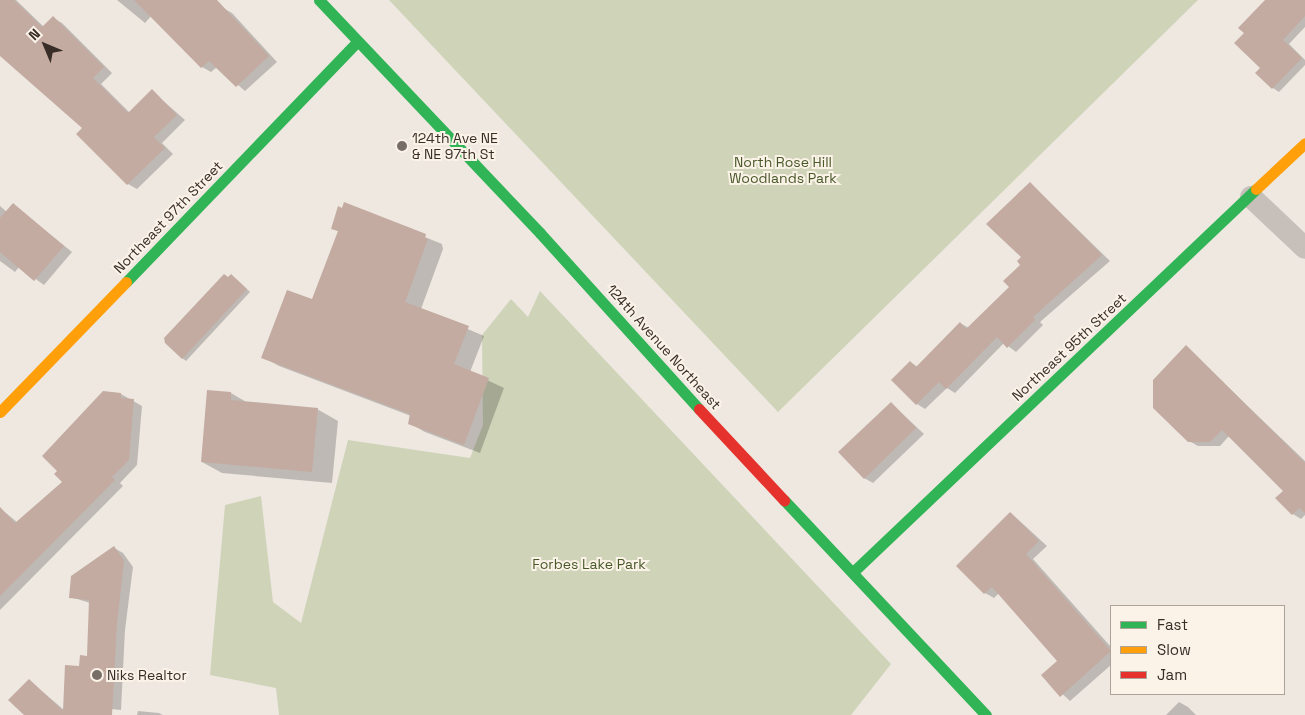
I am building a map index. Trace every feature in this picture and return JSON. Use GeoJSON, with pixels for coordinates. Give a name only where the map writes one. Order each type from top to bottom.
{"type":"FeatureCollection","features":[{"type":"Feature","properties":{"kind":"street","name":"124th Avenue Northeast"},"geometry":{"type":"LineString","coordinates":[[318,0],[540,233],[986,715]]}},
{"type":"Feature","properties":{"kind":"street","name":"Northeast 97th Street"},"geometry":{"type":"LineString","coordinates":[[0,412],[357,42]]}},
{"type":"Feature","properties":{"kind":"street","name":"Northeast 95th Street"},"geometry":{"type":"LineString","coordinates":[[853,572],[1251,197],[1305,143]]}},
{"type":"Feature","properties":{"kind":"street"},"geometry":{"type":"LineString","coordinates":[[1251,197],[1305,248]]}},
{"type":"Feature","properties":{"kind":"green space","name":"North Rose Hill Woodlands Park"},"geometry":{"type":"Polygon","coordinates":[[[389,0],[1198,0],[778,412],[389,0]]]}},
{"type":"Feature","properties":{"kind":"green space","name":"Forbes Lake Park"},"geometry":{"type":"Polygon","coordinates":[[[540,291],[891,664],[851,715],[279,715],[276,688],[210,675],[225,505],[261,496],[273,602],[301,623],[348,440],[470,458],[483,425],[482,335],[511,299],[528,317],[540,291]]]}},
{"type":"Feature","properties":{"kind":"building"},"geometry":{"type":"Polygon","coordinates":[[[0,0],[14,0],[42,27],[53,16],[104,67],[93,78],[128,113],[152,89],[177,115],[154,137],[165,148],[127,185],[76,134],[82,128],[0,56],[0,0]]]}},
{"type":"Feature","properties":{"kind":"building"},"geometry":{"type":"Polygon","coordinates":[[[134,0],[217,0],[269,56],[236,87],[209,61],[201,68],[134,0]]]}},
{"type":"Feature","properties":{"kind":"building"},"geometry":{"type":"Polygon","coordinates":[[[1265,0],[1305,0],[1305,16],[1283,40],[1302,58],[1272,89],[1255,73],[1260,68],[1234,43],[1244,33],[1238,28],[1265,0]]]}},
{"type":"Feature","properties":{"kind":"building"},"geometry":{"type":"Polygon","coordinates":[[[1030,182],[1102,255],[1033,317],[1035,320],[1007,348],[997,337],[946,389],[939,382],[916,405],[891,380],[910,361],[916,367],[960,322],[966,329],[1009,287],[1003,281],[1020,265],[1017,261],[1021,257],[986,224],[1030,182]]]}},
{"type":"Feature","properties":{"kind":"building"},"geometry":{"type":"Polygon","coordinates":[[[344,202],[426,234],[425,238],[428,239],[405,302],[469,326],[454,364],[489,378],[464,445],[408,424],[410,414],[261,358],[287,290],[312,299],[338,231],[331,229],[338,206],[342,208],[344,202]]]}},
{"type":"Feature","properties":{"kind":"building"},"geometry":{"type":"Polygon","coordinates":[[[13,203],[64,246],[34,281],[0,252],[0,218],[13,203]]]}},
{"type":"Feature","properties":{"kind":"building"},"geometry":{"type":"Polygon","coordinates":[[[224,274],[228,277],[231,274],[247,289],[182,359],[165,343],[164,338],[224,274]]]}},
{"type":"Feature","properties":{"kind":"building"},"geometry":{"type":"Polygon","coordinates":[[[1186,345],[1305,463],[1305,513],[1299,508],[1292,515],[1275,498],[1283,491],[1222,430],[1210,442],[1188,442],[1153,408],[1153,380],[1186,345]]]}},
{"type":"Feature","properties":{"kind":"building"},"geometry":{"type":"Polygon","coordinates":[[[207,390],[231,392],[231,400],[318,408],[312,472],[201,462],[207,390]]]}},
{"type":"Feature","properties":{"kind":"building"},"geometry":{"type":"Polygon","coordinates":[[[103,391],[121,393],[121,398],[134,399],[129,460],[112,477],[115,480],[0,596],[0,507],[15,523],[62,482],[54,474],[57,471],[42,456],[103,391]]]}},
{"type":"Feature","properties":{"kind":"building"},"geometry":{"type":"Polygon","coordinates":[[[891,402],[916,428],[864,479],[838,452],[891,402]]]}},
{"type":"Feature","properties":{"kind":"building"},"geometry":{"type":"Polygon","coordinates":[[[1010,512],[1039,541],[1026,554],[1110,652],[1060,697],[1041,675],[1057,661],[992,587],[984,594],[956,566],[1010,512]]]}},
{"type":"Feature","properties":{"kind":"building"},"geometry":{"type":"Polygon","coordinates":[[[114,546],[124,561],[117,624],[112,715],[24,715],[8,700],[29,679],[63,711],[65,665],[79,666],[80,655],[87,656],[89,600],[69,598],[71,576],[114,546]]]}},
{"type":"Feature","properties":{"kind":"traffic: fast"},"geometry":{"type":"LineString","coordinates":[[319,0],[540,233],[699,409]]}},
{"type":"Feature","properties":{"kind":"traffic: fast"},"geometry":{"type":"LineString","coordinates":[[126,282],[357,42]]}},
{"type":"Feature","properties":{"kind":"traffic: fast"},"geometry":{"type":"LineString","coordinates":[[853,572],[1256,189]]}},
{"type":"Feature","properties":{"kind":"traffic: fast"},"geometry":{"type":"LineString","coordinates":[[784,500],[986,715]]}},
{"type":"Feature","properties":{"kind":"traffic: slow"},"geometry":{"type":"LineString","coordinates":[[1256,189],[1305,143]]}},
{"type":"Feature","properties":{"kind":"traffic: slow"},"geometry":{"type":"LineString","coordinates":[[0,412],[126,282]]}},
{"type":"Feature","properties":{"kind":"traffic: jam"},"geometry":{"type":"LineString","coordinates":[[699,409],[784,500]]}},
{"type":"Feature","properties":{"kind":"place","name":"124th Ave NE & NE 97th St"},"geometry":{"type":"Point","coordinates":[402,146]}},
{"type":"Feature","properties":{"kind":"place","name":"Niks Realtor"},"geometry":{"type":"Point","coordinates":[97,675]}}]}
